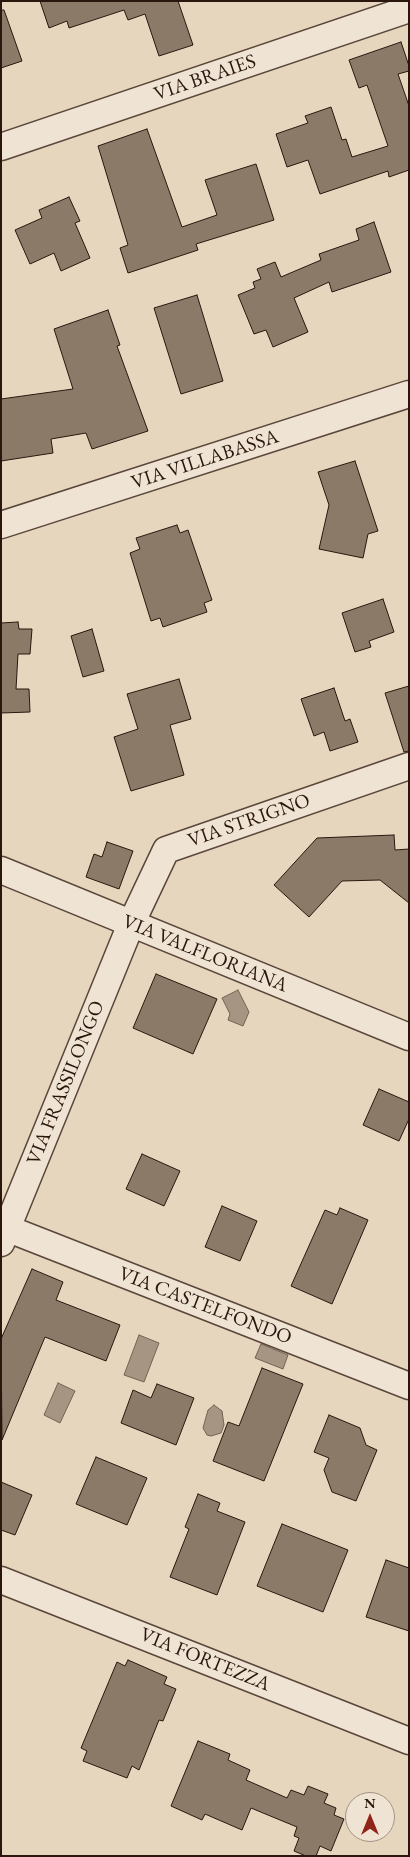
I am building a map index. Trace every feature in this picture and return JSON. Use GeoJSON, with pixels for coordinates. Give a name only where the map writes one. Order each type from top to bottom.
{"type":"FeatureCollection","features":[{"type":"Feature","properties":{"kind":"street","name":"VIA BRAIES"},"geometry":{"type":"LineString","coordinates":[[1,147],[409,8]]}},
{"type":"Feature","properties":{"kind":"street","name":"VIA VILLABASSA"},"geometry":{"type":"LineString","coordinates":[[1,525],[409,394]]}},
{"type":"Feature","properties":{"kind":"street","name":"VIA STRIGNO"},"geometry":{"type":"LineString","coordinates":[[131,924],[166,850],[409,766]]}},
{"type":"Feature","properties":{"kind":"street","name":"VIA VALFLORIANA"},"geometry":{"type":"LineString","coordinates":[[1,870],[409,1037]]}},
{"type":"Feature","properties":{"kind":"street","name":"VIA FRASSILONGO"},"geometry":{"type":"LineString","coordinates":[[3,1232],[131,924]]}},
{"type":"Feature","properties":{"kind":"street","name":"VIA CASTELFONDO"},"geometry":{"type":"LineString","coordinates":[[3,1232],[409,1386]]}},
{"type":"Feature","properties":{"kind":"street","name":"VIA FORTEZZA"},"geometry":{"type":"LineString","coordinates":[[1,1580],[409,1741]]}},
{"type":"Feature","properties":{"kind":"shaded area"},"geometry":{"type":"Polygon","coordinates":[[[238,990],[249,1012],[243,1026],[228,1020],[230,1014],[222,998],[238,990]]]}},
{"type":"Feature","properties":{"kind":"shaded area"},"geometry":{"type":"Polygon","coordinates":[[[139,1335],[159,1343],[144,1382],[124,1375],[139,1335]]]}},
{"type":"Feature","properties":{"kind":"shaded area"},"geometry":{"type":"Polygon","coordinates":[[[261,1344],[288,1355],[283,1369],[255,1358],[261,1344]]]}},
{"type":"Feature","properties":{"kind":"shaded area"},"geometry":{"type":"Polygon","coordinates":[[[58,1383],[75,1391],[60,1423],[44,1415],[58,1383]]]}},
{"type":"Feature","properties":{"kind":"shaded area"},"geometry":{"type":"Polygon","coordinates":[[[214,1405],[222,1411],[224,1425],[221,1433],[211,1436],[207,1435],[203,1428],[208,1410],[214,1405]]]}},
{"type":"Feature","properties":{"kind":"building"},"geometry":{"type":"Polygon","coordinates":[[[40,1],[178,1],[193,45],[159,56],[145,14],[128,20],[124,10],[69,28],[67,21],[49,28],[40,1]]]}},
{"type":"Feature","properties":{"kind":"building"},"geometry":{"type":"Polygon","coordinates":[[[1,10],[4,10],[22,61],[1,68],[1,10]]]}},
{"type":"Feature","properties":{"kind":"building"},"geometry":{"type":"Polygon","coordinates":[[[401,42],[409,66],[409,71],[398,74],[409,106],[409,170],[389,177],[388,171],[320,194],[308,160],[287,167],[276,134],[308,123],[305,116],[331,107],[342,140],[346,139],[352,157],[388,146],[367,85],[359,88],[349,60],[401,42]]]}},
{"type":"Feature","properties":{"kind":"building"},"geometry":{"type":"Polygon","coordinates":[[[147,129],[182,227],[217,215],[205,180],[256,164],[274,220],[196,244],[198,250],[128,273],[120,248],[128,245],[98,146],[147,129]]]}},
{"type":"Feature","properties":{"kind":"building"},"geometry":{"type":"Polygon","coordinates":[[[69,197],[80,221],[75,223],[90,258],[61,271],[54,253],[30,264],[15,230],[42,218],[39,210],[69,197]]]}},
{"type":"Feature","properties":{"kind":"building"},"geometry":{"type":"Polygon","coordinates":[[[374,222],[391,272],[332,292],[329,282],[294,298],[308,332],[273,347],[266,330],[254,334],[238,295],[255,288],[253,282],[261,279],[257,269],[275,262],[281,277],[321,260],[319,254],[359,240],[356,229],[374,222]]]}},
{"type":"Feature","properties":{"kind":"building"},"geometry":{"type":"Polygon","coordinates":[[[197,295],[223,381],[181,394],[154,308],[197,295]]]}},
{"type":"Feature","properties":{"kind":"building"},"geometry":{"type":"Polygon","coordinates":[[[108,310],[120,345],[117,346],[148,431],[92,449],[86,433],[51,439],[53,453],[1,461],[1,399],[73,389],[54,329],[108,310]]]}},
{"type":"Feature","properties":{"kind":"building"},"geometry":{"type":"Polygon","coordinates":[[[355,461],[378,531],[368,534],[363,558],[319,549],[329,505],[318,472],[355,461]]]}},
{"type":"Feature","properties":{"kind":"building"},"geometry":{"type":"Polygon","coordinates":[[[177,525],[180,533],[188,530],[212,600],[204,603],[207,612],[163,627],[160,618],[151,621],[130,553],[140,549],[136,538],[177,525]]]}},
{"type":"Feature","properties":{"kind":"building"},"geometry":{"type":"Polygon","coordinates":[[[383,599],[394,632],[369,641],[371,647],[355,652],[342,613],[383,599]]]}},
{"type":"Feature","properties":{"kind":"building"},"geometry":{"type":"Polygon","coordinates":[[[18,622],[19,629],[32,629],[30,654],[18,654],[16,689],[29,689],[30,712],[1,713],[1,623],[18,622]]]}},
{"type":"Feature","properties":{"kind":"building"},"geometry":{"type":"Polygon","coordinates":[[[92,629],[104,671],[83,677],[71,636],[92,629]]]}},
{"type":"Feature","properties":{"kind":"building"},"geometry":{"type":"Polygon","coordinates":[[[179,679],[191,719],[170,725],[184,775],[131,791],[114,737],[138,729],[127,694],[179,679]]]}},
{"type":"Feature","properties":{"kind":"building"},"geometry":{"type":"Polygon","coordinates":[[[409,686],[409,751],[404,752],[385,693],[409,686]]]}},
{"type":"Feature","properties":{"kind":"building"},"geometry":{"type":"Polygon","coordinates":[[[334,688],[345,721],[350,719],[358,742],[330,751],[324,732],[314,736],[301,699],[334,688]]]}},
{"type":"Feature","properties":{"kind":"building"},"geometry":{"type":"Polygon","coordinates":[[[394,835],[395,850],[409,849],[409,903],[380,880],[342,881],[309,917],[274,885],[317,838],[394,835]]]}},
{"type":"Feature","properties":{"kind":"building"},"geometry":{"type":"Polygon","coordinates":[[[107,842],[133,851],[119,889],[86,877],[94,854],[102,857],[107,842]]]}},
{"type":"Feature","properties":{"kind":"building"},"geometry":{"type":"Polygon","coordinates":[[[156,974],[217,999],[193,1054],[133,1028],[156,974]]]}},
{"type":"Feature","properties":{"kind":"building"},"geometry":{"type":"Polygon","coordinates":[[[379,1089],[409,1102],[409,1119],[399,1141],[363,1125],[379,1089]]]}},
{"type":"Feature","properties":{"kind":"building"},"geometry":{"type":"Polygon","coordinates":[[[142,1154],[180,1171],[164,1206],[126,1189],[142,1154]]]}},
{"type":"Feature","properties":{"kind":"building"},"geometry":{"type":"Polygon","coordinates":[[[222,1206],[257,1221],[240,1261],[205,1247],[222,1206]]]}},
{"type":"Feature","properties":{"kind":"building"},"geometry":{"type":"Polygon","coordinates":[[[340,1208],[368,1220],[332,1304],[291,1286],[325,1210],[337,1215],[340,1208]]]}},
{"type":"Feature","properties":{"kind":"building"},"geometry":{"type":"Polygon","coordinates":[[[32,1269],[63,1282],[56,1300],[120,1325],[106,1361],[45,1337],[2,1440],[1,1339],[32,1269]]]}},
{"type":"Feature","properties":{"kind":"building"},"geometry":{"type":"Polygon","coordinates":[[[262,1368],[303,1384],[264,1481],[213,1461],[228,1422],[239,1426],[262,1368]]]}},
{"type":"Feature","properties":{"kind":"building"},"geometry":{"type":"Polygon","coordinates":[[[157,1384],[194,1398],[176,1445],[121,1423],[133,1390],[151,1398],[157,1384]]]}},
{"type":"Feature","properties":{"kind":"building"},"geometry":{"type":"Polygon","coordinates":[[[329,1415],[360,1428],[366,1445],[377,1450],[356,1501],[332,1492],[324,1470],[329,1458],[314,1452],[329,1415]]]}},
{"type":"Feature","properties":{"kind":"building"},"geometry":{"type":"Polygon","coordinates":[[[96,1457],[147,1478],[127,1525],[76,1504],[96,1457]]]}},
{"type":"Feature","properties":{"kind":"building"},"geometry":{"type":"Polygon","coordinates":[[[1,1482],[32,1495],[15,1535],[1,1530],[1,1482]]]}},
{"type":"Feature","properties":{"kind":"building"},"geometry":{"type":"Polygon","coordinates":[[[198,1494],[220,1503],[217,1511],[245,1522],[217,1595],[170,1577],[189,1529],[185,1527],[198,1494]]]}},
{"type":"Feature","properties":{"kind":"building"},"geometry":{"type":"Polygon","coordinates":[[[282,1524],[348,1550],[323,1612],[257,1586],[282,1524]]]}},
{"type":"Feature","properties":{"kind":"building"},"geometry":{"type":"Polygon","coordinates":[[[386,1560],[409,1568],[409,1631],[366,1617],[386,1560]]]}},
{"type":"Feature","properties":{"kind":"building"},"geometry":{"type":"Polygon","coordinates":[[[128,1660],[167,1677],[164,1684],[176,1689],[163,1721],[159,1720],[139,1770],[132,1766],[127,1778],[83,1761],[87,1751],[81,1748],[117,1662],[125,1666],[128,1660]]]}},
{"type":"Feature","properties":{"kind":"building"},"geometry":{"type":"Polygon","coordinates":[[[198,1741],[230,1754],[228,1760],[250,1770],[246,1780],[287,1798],[291,1790],[304,1795],[308,1786],[328,1794],[324,1803],[336,1808],[334,1815],[344,1819],[331,1851],[320,1846],[316,1856],[306,1856],[294,1851],[299,1838],[294,1836],[297,1827],[251,1808],[242,1830],[205,1814],[202,1820],[171,1806],[198,1741]]]}}]}
